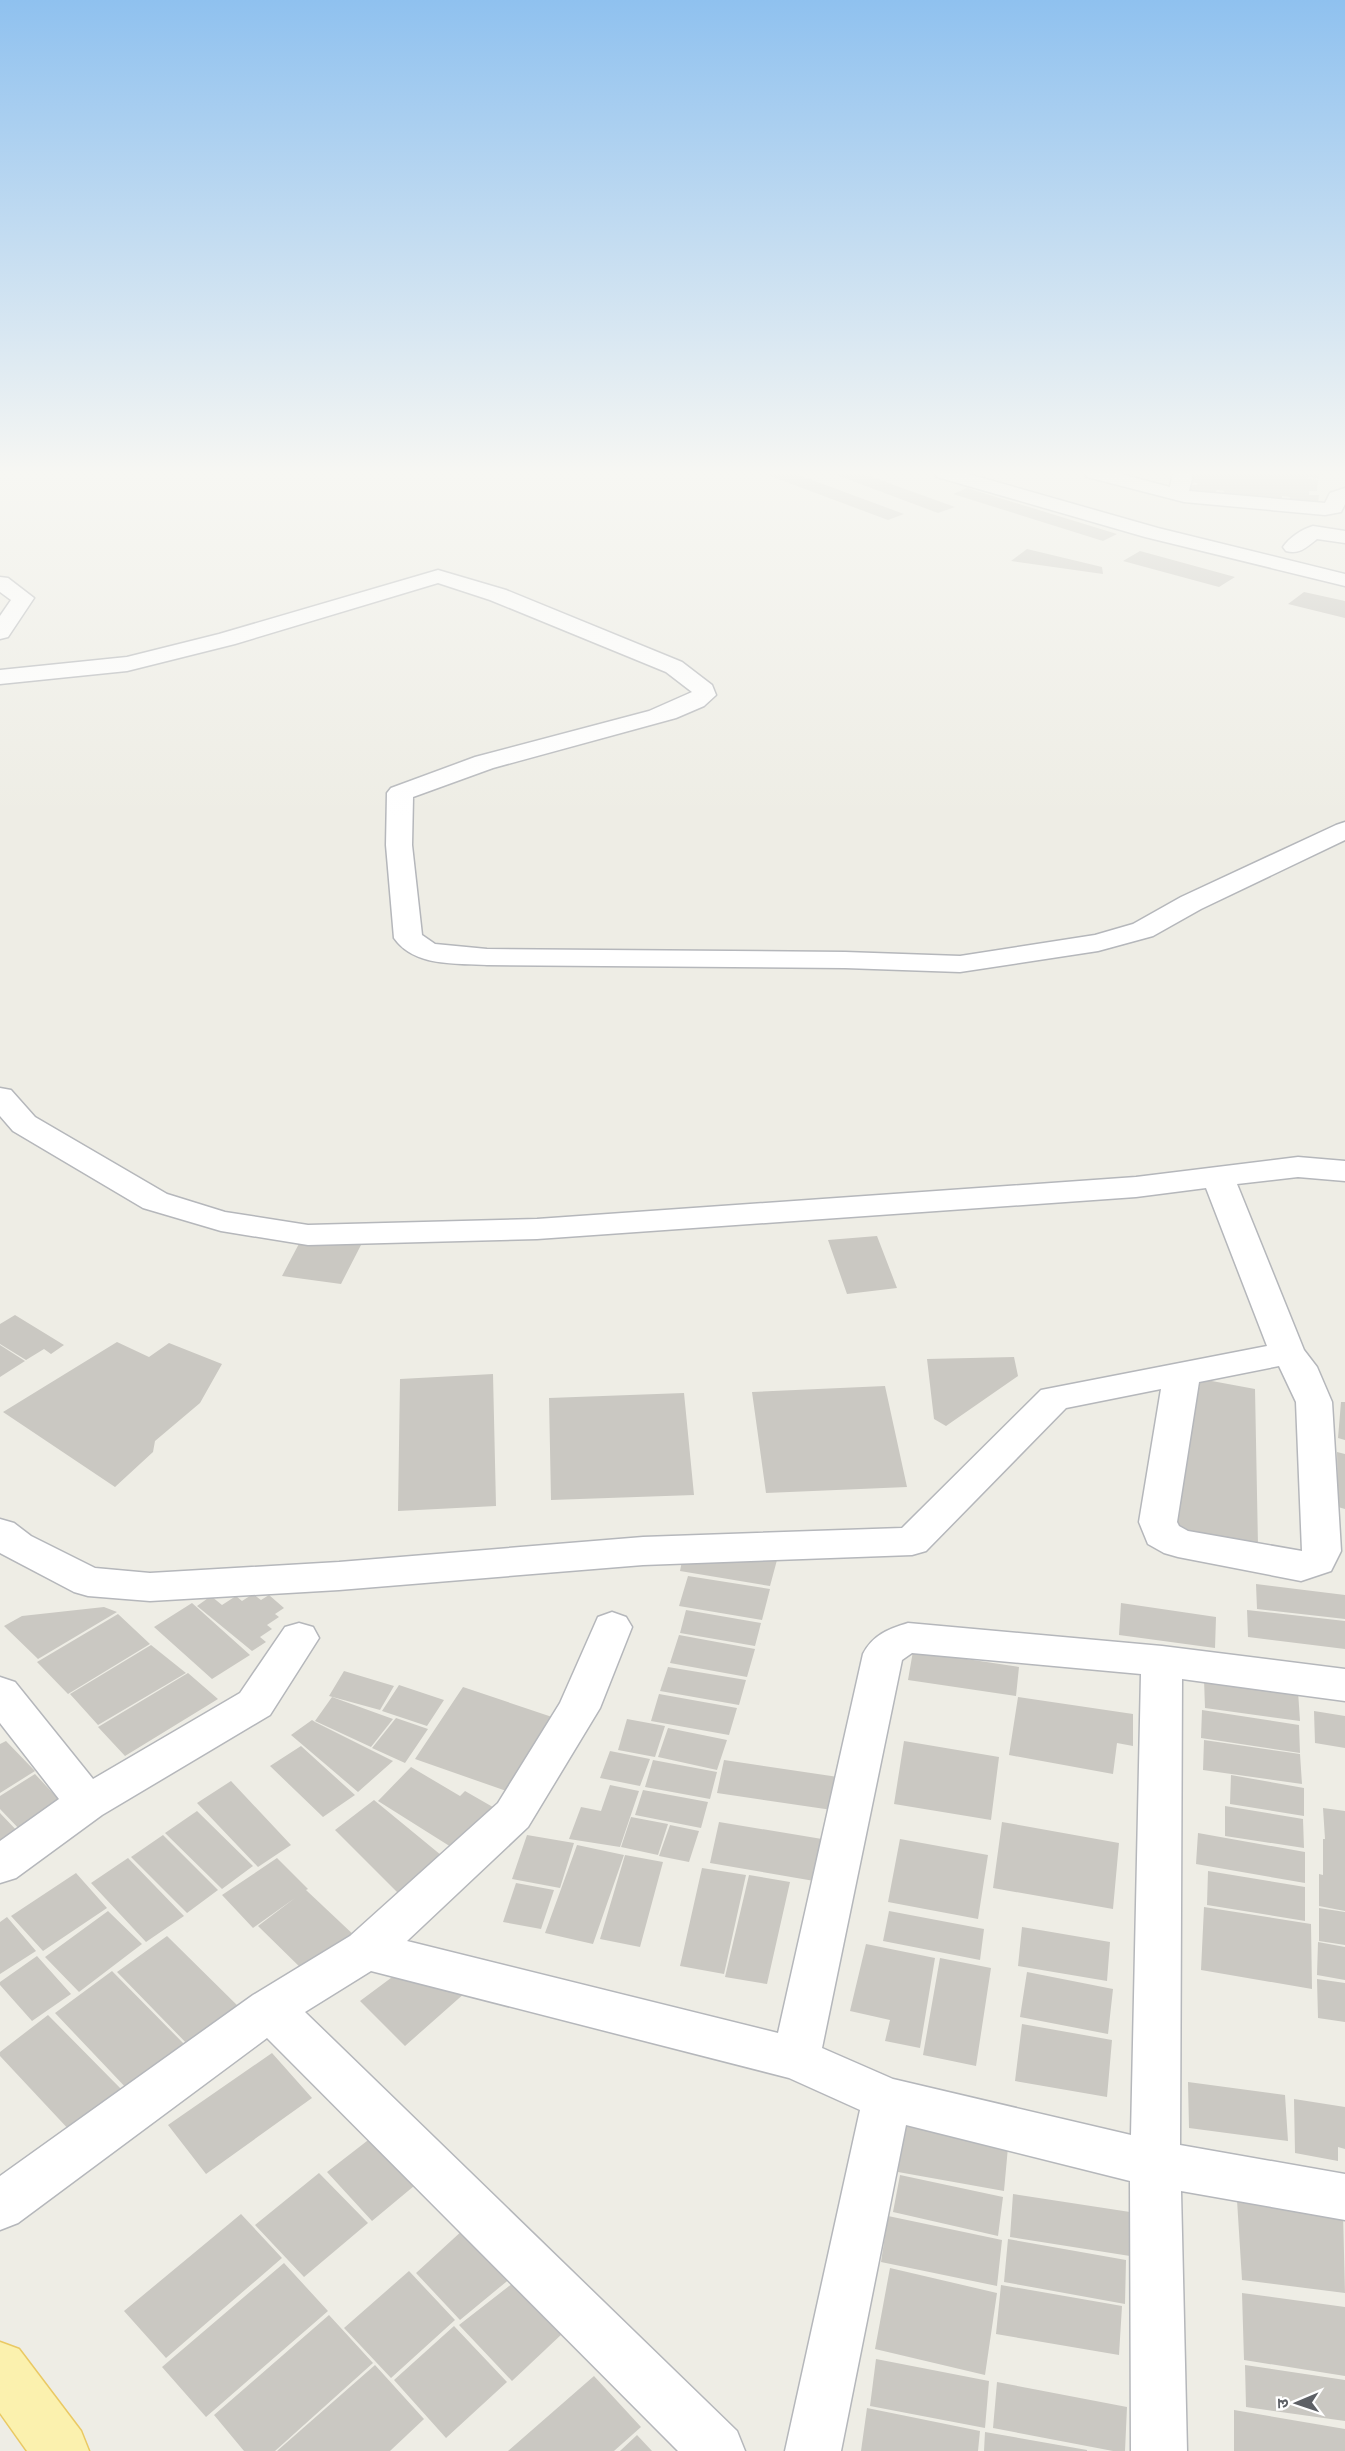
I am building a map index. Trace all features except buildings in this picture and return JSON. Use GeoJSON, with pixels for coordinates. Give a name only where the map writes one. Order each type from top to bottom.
{"type":"FeatureCollection","features":[{"type":"Feature","properties":{"kind":"main road"},"geometry":{"type":"LineString","coordinates":[[0,2367],[61,2451]]}},
{"type":"Feature","properties":{"kind":"street"},"geometry":{"type":"LineString","coordinates":[[0,632],[23,598],[7,587]]}},
{"type":"Feature","properties":{"kind":"street"},"geometry":{"type":"LineString","coordinates":[[0,677],[127,664],[227,639],[400,587]]}},
{"type":"Feature","properties":{"kind":"street"},"geometry":{"type":"LineString","coordinates":[[473,587],[508,599],[674,667],[704,690],[704,695],[690,705],[599,734],[432,778],[400,793],[399,845],[408,938],[428,952],[487,957],[845,960],[960,964],[1098,943],[1143,930],[1191,903],[1345,830]]}},
{"type":"Feature","properties":{"kind":"street"},"geometry":{"type":"LineString","coordinates":[[0,1097],[24,1124],[155,1201],[221,1221],[308,1235],[537,1229],[951,1202],[1136,1187],[1298,1167],[1345,1171]]}},
{"type":"Feature","properties":{"kind":"street"},"geometry":{"type":"LineString","coordinates":[[1182,1373],[1158,1521],[1162,1534],[1178,1543],[1301,1567],[1317,1561],[1322,1551],[1314,1401],[1299,1367],[1288,1353],[1218,1177]]}},
{"type":"Feature","properties":{"kind":"street"},"geometry":{"type":"LineString","coordinates":[[0,1533],[17,1546],[88,1582],[150,1587],[339,1576],[643,1551],[912,1541],[1054,1398],[1288,1353]]}},
{"type":"Feature","properties":{"kind":"street"},"geometry":{"type":"LineString","coordinates":[[0,2206],[270,2009],[366,1950],[513,1815],[579,1708],[612,1627]]}},
{"type":"Feature","properties":{"kind":"street"},"geometry":{"type":"LineString","coordinates":[[0,1865],[87,1803],[255,1704],[298,1638]]}},
{"type":"Feature","properties":{"kind":"street"},"geometry":{"type":"LineString","coordinates":[[796,2059],[882,1654],[893,1645],[908,1638],[1162,1662],[1345,1685]]}},
{"type":"Feature","properties":{"kind":"street"},"geometry":{"type":"LineString","coordinates":[[1159,2451],[1155,2164],[1162,1662]]}},
{"type":"Feature","properties":{"kind":"street"},"geometry":{"type":"LineString","coordinates":[[0,1693],[87,1803]]}},
{"type":"Feature","properties":{"kind":"street"},"geometry":{"type":"LineString","coordinates":[[366,1950],[796,2059],[887,2099],[1155,2164],[1345,2198]]}},
{"type":"Feature","properties":{"kind":"street"},"geometry":{"type":"LineString","coordinates":[[270,2009],[717,2451]]}},
{"type":"Feature","properties":{"kind":"street"},"geometry":{"type":"LineString","coordinates":[[813,2451],[887,2099]]}}]}
